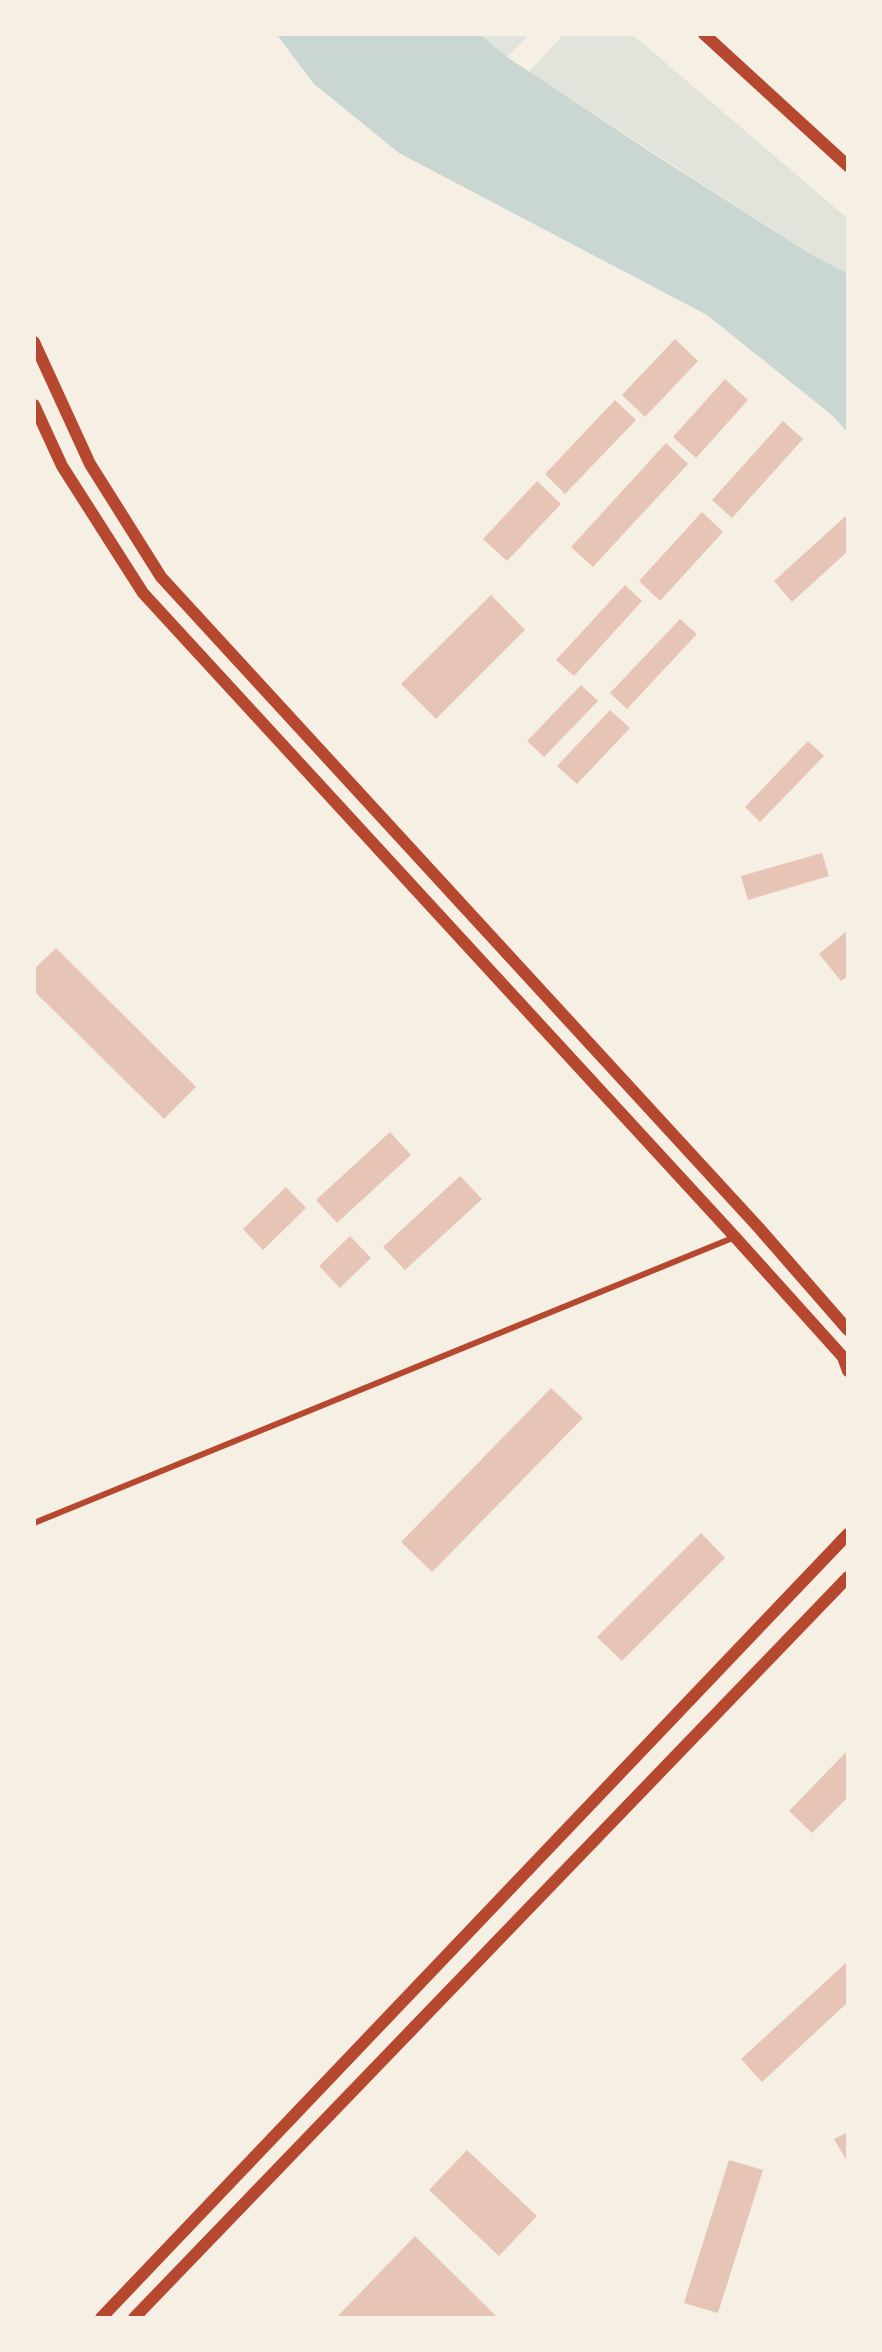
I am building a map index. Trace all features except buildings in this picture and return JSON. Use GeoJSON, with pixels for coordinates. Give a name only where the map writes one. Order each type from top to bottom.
{"type":"FeatureCollection","features":[{"type":"Feature","properties":{"kind":"main road"},"geometry":{"type":"LineString","coordinates":[[704,34],[848,166]]}},
{"type":"Feature","properties":{"kind":"main road"},"geometry":{"type":"LineString","coordinates":[[34,342],[90,464],[161,577],[759,1228],[848,1330]]}},
{"type":"Feature","properties":{"kind":"main road"},"geometry":{"type":"LineString","coordinates":[[34,405],[62,466],[143,593],[735,1237],[843,1357],[848,1371]]}},
{"type":"Feature","properties":{"kind":"main road"},"geometry":{"type":"LineString","coordinates":[[101,2318],[848,1533]]}},
{"type":"Feature","properties":{"kind":"main road"},"geometry":{"type":"LineString","coordinates":[[134,2318],[848,1577]]}},
{"type":"Feature","properties":{"kind":"street"},"geometry":{"type":"LineString","coordinates":[[34,1523],[735,1237]]}},
{"type":"Feature","properties":{"kind":"shaded area"},"geometry":{"type":"Polygon","coordinates":[[[277,35],[481,35],[507,57],[652,153],[812,255],[847,273],[847,432],[833,416],[707,315],[399,153],[314,84],[277,35]]]}},
{"type":"Feature","properties":{"kind":"shaded area"},"geometry":{"type":"Polygon","coordinates":[[[481,35],[529,35],[507,57],[481,35]]]}},
{"type":"Feature","properties":{"kind":"shaded area"},"geometry":{"type":"Polygon","coordinates":[[[563,35],[633,35],[847,218],[847,273],[812,255],[529,72],[563,35]]]}}]}
